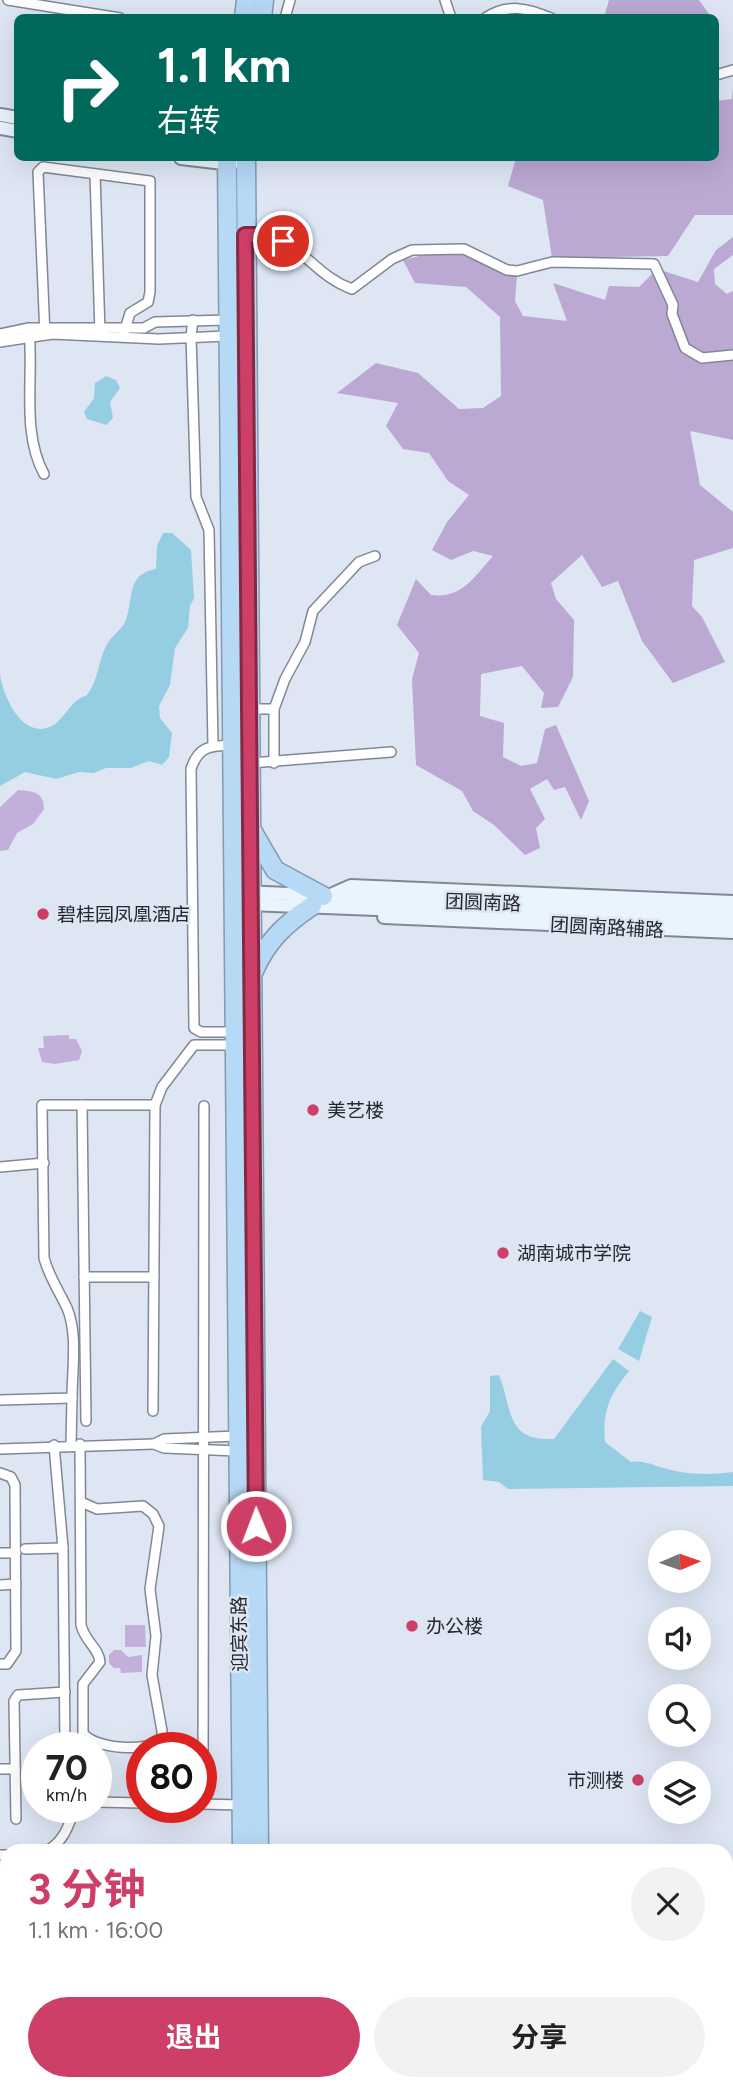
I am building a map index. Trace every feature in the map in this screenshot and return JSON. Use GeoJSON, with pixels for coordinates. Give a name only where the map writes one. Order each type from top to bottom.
{"type":"FeatureCollection","features":[{"type":"Feature","properties":{"kind":"highway","name":"迎宾东路"},"geometry":{"type":"LineString","coordinates":[[236,161],[245,235],[250,823],[241,898],[233,1038],[242,1844]]}},
{"type":"Feature","properties":{"kind":"highway","name":"迎宾东路"},"geometry":{"type":"LineString","coordinates":[[236,161],[227,328],[222,745],[251,978],[259,1844]]}},
{"type":"Feature","properties":{"kind":"highway"},"geometry":{"type":"LineString","coordinates":[[250,823],[260,849],[275,870],[320,901],[277,932],[262,951],[251,978]]}},
{"type":"Feature","properties":{"kind":"street"},"geometry":{"type":"LineString","coordinates":[[8,0],[95,14]]}},
{"type":"Feature","properties":{"kind":"street"},"geometry":{"type":"LineString","coordinates":[[493,14],[506,8],[527,8],[541,14]]}},
{"type":"Feature","properties":{"kind":"street"},"geometry":{"type":"LineString","coordinates":[[45,331],[38,172],[43,167],[150,181],[150,292],[148,302],[130,313],[123,332]]}},
{"type":"Feature","properties":{"kind":"street"},"geometry":{"type":"LineString","coordinates":[[95,174],[100,332]]}},
{"type":"Feature","properties":{"kind":"street"},"geometry":{"type":"LineString","coordinates":[[245,235],[270,235],[296,248],[340,285],[352,289],[392,259],[412,250],[464,248],[507,271],[552,262],[654,264],[673,305],[672,314],[685,348],[702,358],[733,355]]}},
{"type":"Feature","properties":{"kind":"street"},"geometry":{"type":"LineString","coordinates":[[123,332],[176,327],[189,321],[227,328]]}},
{"type":"Feature","properties":{"kind":"street"},"geometry":{"type":"LineString","coordinates":[[189,321],[196,497],[209,530],[222,745],[196,755],[191,769],[194,1028],[201,1032],[233,1038]]}},
{"type":"Feature","properties":{"kind":"street"},"geometry":{"type":"LineString","coordinates":[[0,334],[45,331],[191,336],[227,328]]}},
{"type":"Feature","properties":{"kind":"street"},"geometry":{"type":"LineString","coordinates":[[0,342],[29,332]]}},
{"type":"Feature","properties":{"kind":"street"},"geometry":{"type":"LineString","coordinates":[[29,332],[29,398],[37,460],[44,474]]}},
{"type":"Feature","properties":{"kind":"street"},"geometry":{"type":"LineString","coordinates":[[274,763],[274,709],[285,678],[305,642],[313,611],[359,562],[375,556]]}},
{"type":"Feature","properties":{"kind":"street"},"geometry":{"type":"LineString","coordinates":[[248,709],[274,709]]}},
{"type":"Feature","properties":{"kind":"street"},"geometry":{"type":"LineString","coordinates":[[249,763],[391,752]]}},
{"type":"Feature","properties":{"kind":"street","name":"团圆南路辅路"},"geometry":{"type":"LineString","coordinates":[[733,902],[351,886],[320,901],[323,914],[733,932]]}},
{"type":"Feature","properties":{"kind":"street","name":"团圆南路"},"geometry":{"type":"LineString","coordinates":[[241,898],[733,913]]}},
{"type":"Feature","properties":{"kind":"street","name":"团圆南路"},"geometry":{"type":"LineString","coordinates":[[320,901],[733,923]]}},
{"type":"Feature","properties":{"kind":"street"},"geometry":{"type":"LineString","coordinates":[[153,1411],[155,1105],[162,1087],[194,1045],[233,1038]]}},
{"type":"Feature","properties":{"kind":"street"},"geometry":{"type":"LineString","coordinates":[[81,1502],[97,1509],[143,1506],[153,1514],[159,1526],[150,1589],[156,1636],[152,1675],[162,1739],[150,1746],[104,1746],[87,1738],[83,1733],[83,1684],[100,1662],[95,1648],[84,1637],[81,1625],[81,1502],[72,1398],[72,1329],[68,1310],[49,1277],[44,1258],[42,1105],[155,1105]]}},
{"type":"Feature","properties":{"kind":"street"},"geometry":{"type":"LineString","coordinates":[[82,1105],[86,1421]]}},
{"type":"Feature","properties":{"kind":"street"},"geometry":{"type":"LineString","coordinates":[[202,1732],[204,1106]]}},
{"type":"Feature","properties":{"kind":"street"},"geometry":{"type":"LineString","coordinates":[[0,1167],[44,1163]]}},
{"type":"Feature","properties":{"kind":"street"},"geometry":{"type":"LineString","coordinates":[[84,1277],[154,1277]]}},
{"type":"Feature","properties":{"kind":"street"},"geometry":{"type":"LineString","coordinates":[[0,1400],[72,1398]]}},
{"type":"Feature","properties":{"kind":"street"},"geometry":{"type":"LineString","coordinates":[[154,1444],[164,1439],[201,1438],[237,1443]]}},
{"type":"Feature","properties":{"kind":"street"},"geometry":{"type":"LineString","coordinates":[[0,1449],[76,1444],[154,1444],[164,1448],[201,1450],[237,1443]]}},
{"type":"Feature","properties":{"kind":"street"},"geometry":{"type":"LineString","coordinates":[[54,1446],[63,1548],[65,1732]]}},
{"type":"Feature","properties":{"kind":"street"},"geometry":{"type":"LineString","coordinates":[[0,1473],[11,1477],[15,1485],[20,1551],[16,1584],[16,1651],[7,1664],[0,1664]]}},
{"type":"Feature","properties":{"kind":"street"},"geometry":{"type":"LineString","coordinates":[[0,1553],[63,1548]]}},
{"type":"Feature","properties":{"kind":"street"},"geometry":{"type":"LineString","coordinates":[[0,1585],[16,1584]]}},
{"type":"Feature","properties":{"kind":"street"},"geometry":{"type":"LineString","coordinates":[[16,1819],[14,1702],[18,1695],[65,1692]]}},
{"type":"Feature","properties":{"kind":"street"},"geometry":{"type":"LineString","coordinates":[[0,1769],[15,1769]]}},
{"type":"Feature","properties":{"kind":"street"},"geometry":{"type":"LineString","coordinates":[[217,1804],[241,1805]]}},
{"type":"Feature","properties":{"kind":"street"},"geometry":{"type":"LineString","coordinates":[[59,1844],[70,1823]]}},
{"type":"Feature","properties":{"kind":"shaded area"},"geometry":{"type":"Polygon","coordinates":[[[609,0],[699,0],[709,14],[605,14],[609,0]]]}},
{"type":"Feature","properties":{"kind":"shaded area"},"geometry":{"type":"Polygon","coordinates":[[[733,86],[733,215],[695,215],[668,256],[552,258],[543,200],[508,186],[515,161],[719,161],[719,101],[732,99],[733,86]]]}},
{"type":"Feature","properties":{"kind":"shaded area"},"geometry":{"type":"Polygon","coordinates":[[[733,237],[733,255],[714,269],[715,284],[727,294],[733,291],[733,440],[690,431],[700,485],[733,512],[733,548],[694,560],[692,606],[702,617],[725,662],[673,683],[642,641],[618,581],[602,587],[582,555],[551,583],[556,599],[574,620],[573,677],[558,707],[541,708],[544,693],[522,666],[481,674],[480,716],[504,723],[503,757],[521,766],[537,763],[545,729],[556,725],[589,801],[581,820],[565,787],[554,790],[547,779],[530,789],[545,819],[536,828],[540,848],[525,855],[494,825],[473,811],[462,791],[416,765],[412,679],[419,653],[397,625],[416,579],[431,595],[451,594],[473,579],[493,556],[473,551],[451,560],[432,550],[447,522],[469,495],[448,481],[429,453],[403,449],[386,426],[398,403],[337,393],[376,363],[418,373],[459,409],[483,408],[501,396],[500,317],[466,287],[415,283],[403,260],[448,249],[476,257],[517,276],[515,301],[523,316],[567,321],[553,283],[605,300],[609,286],[639,287],[657,269],[698,282],[716,250],[733,237]]]}},
{"type":"Feature","properties":{"kind":"shaded area"},"geometry":{"type":"Polygon","coordinates":[[[18,790],[40,796],[44,809],[33,824],[17,833],[8,850],[0,851],[0,807],[18,790]]]}},
{"type":"Feature","properties":{"kind":"shaded area"},"geometry":{"type":"Polygon","coordinates":[[[69,1035],[69,1039],[76,1039],[82,1051],[79,1060],[55,1064],[42,1062],[38,1048],[44,1048],[43,1036],[69,1035]]]}},
{"type":"Feature","properties":{"kind":"shaded area"},"geometry":{"type":"Polygon","coordinates":[[[125,1625],[145,1625],[146,1647],[125,1647],[125,1625]]]}},
{"type":"Feature","properties":{"kind":"shaded area"},"geometry":{"type":"Polygon","coordinates":[[[114,1650],[121,1650],[128,1657],[142,1655],[142,1672],[121,1673],[120,1668],[114,1668],[109,1663],[109,1655],[114,1650]]]}},
{"type":"Feature","properties":{"kind":"water"},"geometry":{"type":"Polygon","coordinates":[[[106,376],[116,380],[120,388],[110,402],[113,418],[106,425],[87,419],[84,412],[94,398],[95,383],[106,376]]]}},
{"type":"Feature","properties":{"kind":"water"},"geometry":{"type":"Polygon","coordinates":[[[163,533],[172,533],[191,550],[194,598],[190,606],[188,628],[175,648],[170,685],[159,706],[160,718],[172,733],[169,757],[162,765],[149,761],[131,768],[106,768],[94,773],[79,772],[56,779],[25,772],[0,786],[0,674],[11,706],[25,723],[44,729],[59,721],[73,704],[91,690],[105,648],[126,620],[135,582],[146,572],[156,569],[157,546],[163,533]]]}},
{"type":"Feature","properties":{"kind":"water"},"geometry":{"type":"Polygon","coordinates":[[[640,1311],[652,1317],[639,1361],[618,1349],[640,1311]]]}},
{"type":"Feature","properties":{"kind":"water"},"geometry":{"type":"Polygon","coordinates":[[[613,1359],[629,1371],[617,1387],[606,1412],[605,1442],[631,1462],[644,1462],[690,1473],[733,1472],[733,1486],[508,1489],[499,1482],[483,1480],[481,1427],[490,1411],[490,1376],[499,1375],[513,1421],[519,1429],[527,1435],[554,1439],[613,1359]]]}},
{"type":"Feature","properties":{"kind":"place","name":"碧桂园凤凰酒店"},"geometry":{"type":"Point","coordinates":[43,914]}},
{"type":"Feature","properties":{"kind":"place","name":"美艺楼"},"geometry":{"type":"Point","coordinates":[313,1110]}},
{"type":"Feature","properties":{"kind":"place","name":"湖南城市学院"},"geometry":{"type":"Point","coordinates":[503,1253]}},
{"type":"Feature","properties":{"kind":"place","name":"办公楼"},"geometry":{"type":"Point","coordinates":[412,1626]}},
{"type":"Feature","properties":{"kind":"place","name":"市测楼"},"geometry":{"type":"Point","coordinates":[638,1780]}},
{"type":"Feature","properties":{"kind":"route"},"geometry":{"type":"LineString","coordinates":[[256,1526],[245,235],[270,235],[283,241]]}}]}
